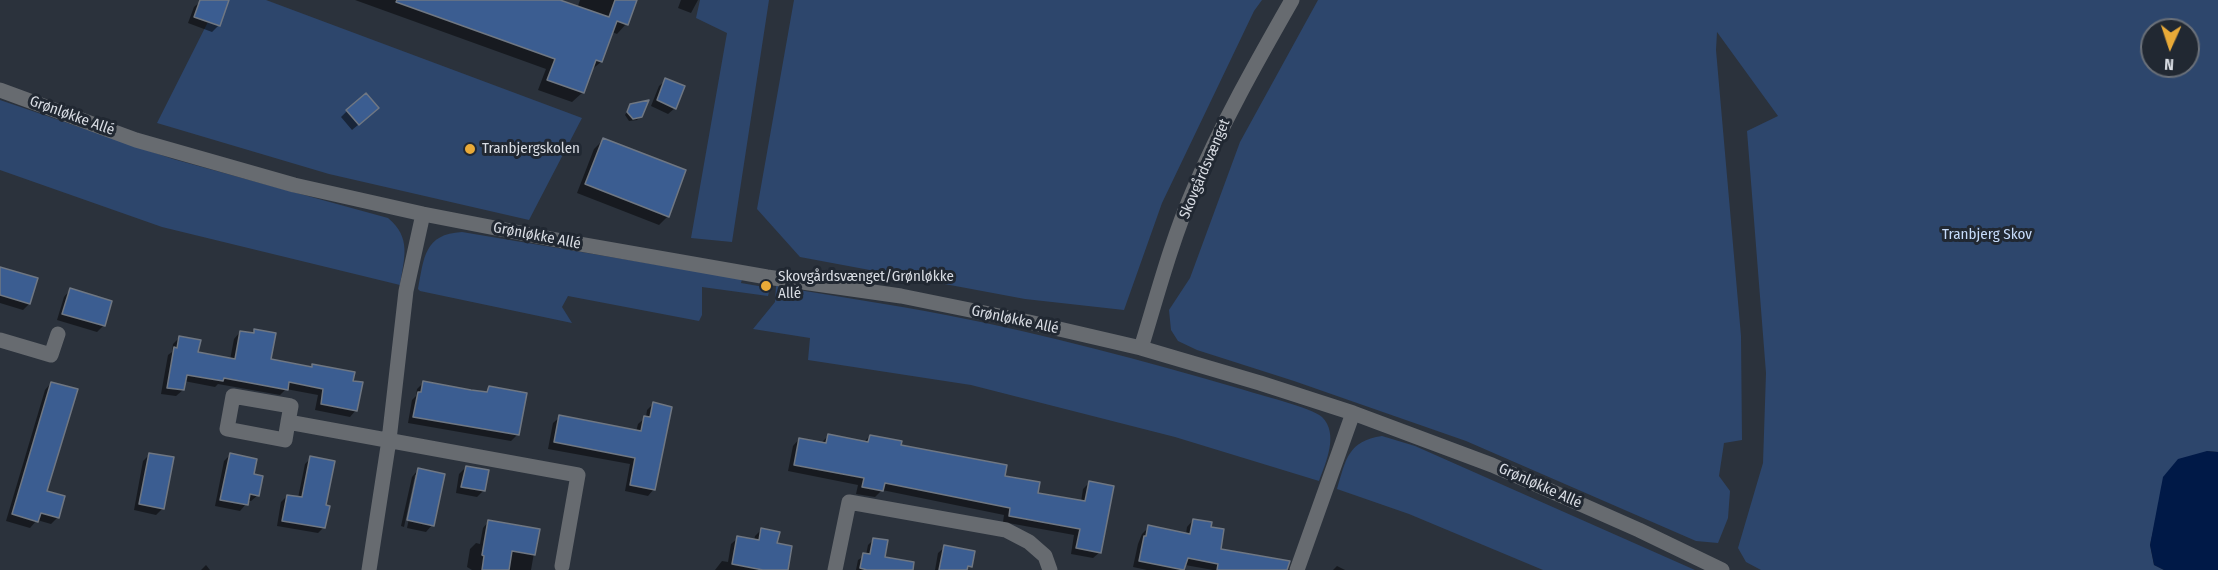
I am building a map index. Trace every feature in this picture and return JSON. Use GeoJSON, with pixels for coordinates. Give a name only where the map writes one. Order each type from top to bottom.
{"type":"FeatureCollection","features":[{"type":"Feature","properties":{"kind":"street","name":"Skovgårdsvænget"},"geometry":{"type":"LineString","coordinates":[[1141,348],[1192,193],[1233,104],[1292,0]]}},
{"type":"Feature","properties":{"kind":"street","name":"Grønløkke Allé"},"geometry":{"type":"LineString","coordinates":[[0,90],[136,140],[294,185],[423,214],[557,240],[767,277],[901,296],[1141,348],[1353,413],[1492,465],[1639,530],[1722,570]]}},
{"type":"Feature","properties":{"kind":"street"},"geometry":{"type":"LineString","coordinates":[[369,570],[406,291],[423,214]]}},
{"type":"Feature","properties":{"kind":"street"},"geometry":{"type":"LineString","coordinates":[[0,340],[51,355],[58,334]]}},
{"type":"Feature","properties":{"kind":"street"},"geometry":{"type":"LineString","coordinates":[[1297,570],[1353,413]]}},
{"type":"Feature","properties":{"kind":"street"},"geometry":{"type":"LineString","coordinates":[[288,422],[579,475],[562,566]]}},
{"type":"Feature","properties":{"kind":"street"},"geometry":{"type":"LineString","coordinates":[[835,570],[849,502],[1006,530],[1029,543],[1045,556],[1050,570]]}},
{"type":"Feature","properties":{"kind":"green space"},"geometry":{"type":"Polygon","coordinates":[[[219,0],[266,0],[582,118],[529,220],[329,174],[157,123],[219,0]]]}},
{"type":"Feature","properties":{"kind":"green space"},"geometry":{"type":"Polygon","coordinates":[[[700,0],[769,0],[732,242],[691,238],[727,33],[696,18],[700,0]]]}},
{"type":"Feature","properties":{"kind":"green space"},"geometry":{"type":"Polygon","coordinates":[[[794,0],[1262,0],[1254,11],[1162,203],[1124,310],[1025,299],[800,257],[757,209],[794,0]]]}},
{"type":"Feature","properties":{"kind":"green space","name":"Tranbjerg Skov"},"geometry":{"type":"Polygon","coordinates":[[[1318,0],[2218,0],[2218,452],[2207,451],[2156,518],[2150,545],[2154,565],[2164,570],[1761,570],[1746,562],[1738,548],[1763,463],[1766,373],[1747,131],[1778,116],[1717,32],[1716,50],[1741,336],[1742,440],[1724,443],[1719,476],[1730,491],[1728,518],[1718,543],[1696,541],[1466,441],[1197,350],[1178,341],[1171,330],[1169,310],[1190,278],[1240,142],[1318,0]]]}},
{"type":"Feature","properties":{"kind":"green space"},"geometry":{"type":"Polygon","coordinates":[[[0,100],[173,159],[388,218],[401,233],[403,241],[404,257],[400,285],[162,227],[0,170],[0,100]]]}},
{"type":"Feature","properties":{"kind":"green space"},"geometry":{"type":"Polygon","coordinates":[[[462,232],[742,279],[741,283],[770,288],[768,296],[702,287],[702,315],[699,321],[568,296],[562,307],[572,323],[420,291],[418,289],[422,267],[428,250],[440,237],[462,232]]]}},
{"type":"Feature","properties":{"kind":"green space"},"geometry":{"type":"Polygon","coordinates":[[[776,286],[925,311],[1058,339],[1296,406],[1317,413],[1327,424],[1330,432],[1330,448],[1325,465],[1319,481],[1175,437],[971,385],[808,360],[810,338],[753,329],[775,302],[776,286]]]}},
{"type":"Feature","properties":{"kind":"green space"},"geometry":{"type":"Polygon","coordinates":[[[1382,436],[1415,446],[1695,570],[1543,570],[1409,514],[1337,489],[1346,460],[1355,447],[1371,438],[1382,436]]]}},
{"type":"Feature","properties":{"kind":"shaded area"},"geometry":{"type":"Polygon","coordinates":[[[2207,451],[2218,452],[2218,570],[2164,570],[2154,565],[2150,545],[2163,477],[2178,459],[2207,451]]]}},
{"type":"Feature","properties":{"kind":"building"},"geometry":{"type":"Polygon","coordinates":[[[200,0],[229,0],[220,26],[194,17],[200,0]]]}},
{"type":"Feature","properties":{"kind":"building"},"geometry":{"type":"Polygon","coordinates":[[[397,0],[560,0],[609,17],[615,0],[637,0],[628,25],[617,21],[602,62],[596,60],[584,93],[547,80],[555,59],[396,2],[397,0]]]}},
{"type":"Feature","properties":{"kind":"building"},"geometry":{"type":"Polygon","coordinates":[[[665,78],[685,86],[676,109],[657,100],[665,78]]]}},
{"type":"Feature","properties":{"kind":"building"},"geometry":{"type":"Polygon","coordinates":[[[366,93],[379,108],[359,125],[346,110],[366,93]]]}},
{"type":"Feature","properties":{"kind":"building"},"geometry":{"type":"Polygon","coordinates":[[[649,100],[642,117],[633,119],[627,112],[630,104],[649,100]]]}},
{"type":"Feature","properties":{"kind":"building"},"geometry":{"type":"Polygon","coordinates":[[[603,138],[686,170],[669,217],[585,184],[603,138]]]}},
{"type":"Feature","properties":{"kind":"building"},"geometry":{"type":"Polygon","coordinates":[[[0,267],[38,278],[30,304],[0,295],[0,267]]]}},
{"type":"Feature","properties":{"kind":"building"},"geometry":{"type":"Polygon","coordinates":[[[70,288],[112,301],[105,326],[62,314],[70,288]]]}},
{"type":"Feature","properties":{"kind":"building"},"geometry":{"type":"Polygon","coordinates":[[[254,329],[276,333],[271,359],[355,372],[353,381],[363,382],[357,411],[321,404],[323,389],[289,382],[288,390],[224,378],[223,381],[187,375],[184,390],[167,388],[174,347],[177,348],[179,336],[201,340],[198,352],[235,359],[240,331],[254,333],[254,329]]]}},
{"type":"Feature","properties":{"kind":"building"},"geometry":{"type":"Polygon","coordinates":[[[423,381],[487,392],[489,386],[527,393],[519,435],[413,417],[418,392],[421,392],[423,381]]]}},
{"type":"Feature","properties":{"kind":"building"},"geometry":{"type":"Polygon","coordinates":[[[51,382],[78,389],[47,491],[65,496],[59,518],[41,513],[38,522],[12,514],[51,382]]]}},
{"type":"Feature","properties":{"kind":"building"},"geometry":{"type":"Polygon","coordinates":[[[653,402],[672,407],[655,490],[630,485],[635,458],[554,442],[559,415],[641,431],[644,416],[650,417],[653,402]]]}},
{"type":"Feature","properties":{"kind":"building"},"geometry":{"type":"Polygon","coordinates":[[[828,434],[868,442],[870,435],[902,441],[901,445],[1007,465],[1005,476],[1040,482],[1038,493],[1085,501],[1089,481],[1114,486],[1101,553],[1076,548],[1080,529],[1009,516],[1010,508],[885,483],[883,491],[862,487],[864,478],[794,465],[799,438],[826,443],[828,434]]]}},
{"type":"Feature","properties":{"kind":"building"},"geometry":{"type":"Polygon","coordinates":[[[149,453],[174,457],[164,509],[139,504],[149,453]]]}},
{"type":"Feature","properties":{"kind":"building"},"geometry":{"type":"Polygon","coordinates":[[[230,453],[257,459],[254,474],[263,476],[259,496],[250,494],[248,505],[220,500],[230,453]]]}},
{"type":"Feature","properties":{"kind":"building"},"geometry":{"type":"Polygon","coordinates":[[[310,456],[335,461],[326,505],[330,506],[325,528],[282,521],[287,495],[302,497],[310,456]]]}},
{"type":"Feature","properties":{"kind":"building"},"geometry":{"type":"Polygon","coordinates":[[[466,466],[489,470],[485,491],[461,487],[466,466]]]}},
{"type":"Feature","properties":{"kind":"building"},"geometry":{"type":"Polygon","coordinates":[[[418,468],[445,474],[434,526],[407,520],[418,468]]]}},
{"type":"Feature","properties":{"kind":"building"},"geometry":{"type":"Polygon","coordinates":[[[1193,519],[1212,522],[1211,527],[1224,529],[1221,549],[1290,561],[1287,570],[1217,570],[1218,564],[1188,558],[1184,570],[1139,561],[1148,525],[1190,534],[1193,519]]]}},
{"type":"Feature","properties":{"kind":"building"},"geometry":{"type":"Polygon","coordinates":[[[488,520],[540,529],[535,555],[512,551],[509,570],[482,570],[488,520]]]}},
{"type":"Feature","properties":{"kind":"building"},"geometry":{"type":"Polygon","coordinates":[[[761,528],[780,532],[777,543],[792,546],[788,570],[763,570],[732,564],[737,536],[759,540],[761,528]]]}},
{"type":"Feature","properties":{"kind":"building"},"geometry":{"type":"Polygon","coordinates":[[[873,538],[888,540],[885,557],[914,562],[913,570],[860,568],[863,553],[870,554],[873,538]]]}},
{"type":"Feature","properties":{"kind":"building"},"geometry":{"type":"Polygon","coordinates":[[[944,545],[975,551],[972,567],[968,566],[967,570],[939,570],[944,545]]]}},
{"type":"Feature","properties":{"kind":"place","name":"Tranbjergskolen"},"geometry":{"type":"Point","coordinates":[470,149]}},
{"type":"Feature","properties":{"kind":"place","name":"Skovgårdsvænget/Grønløkke Allé"},"geometry":{"type":"Point","coordinates":[766,286]}}]}
